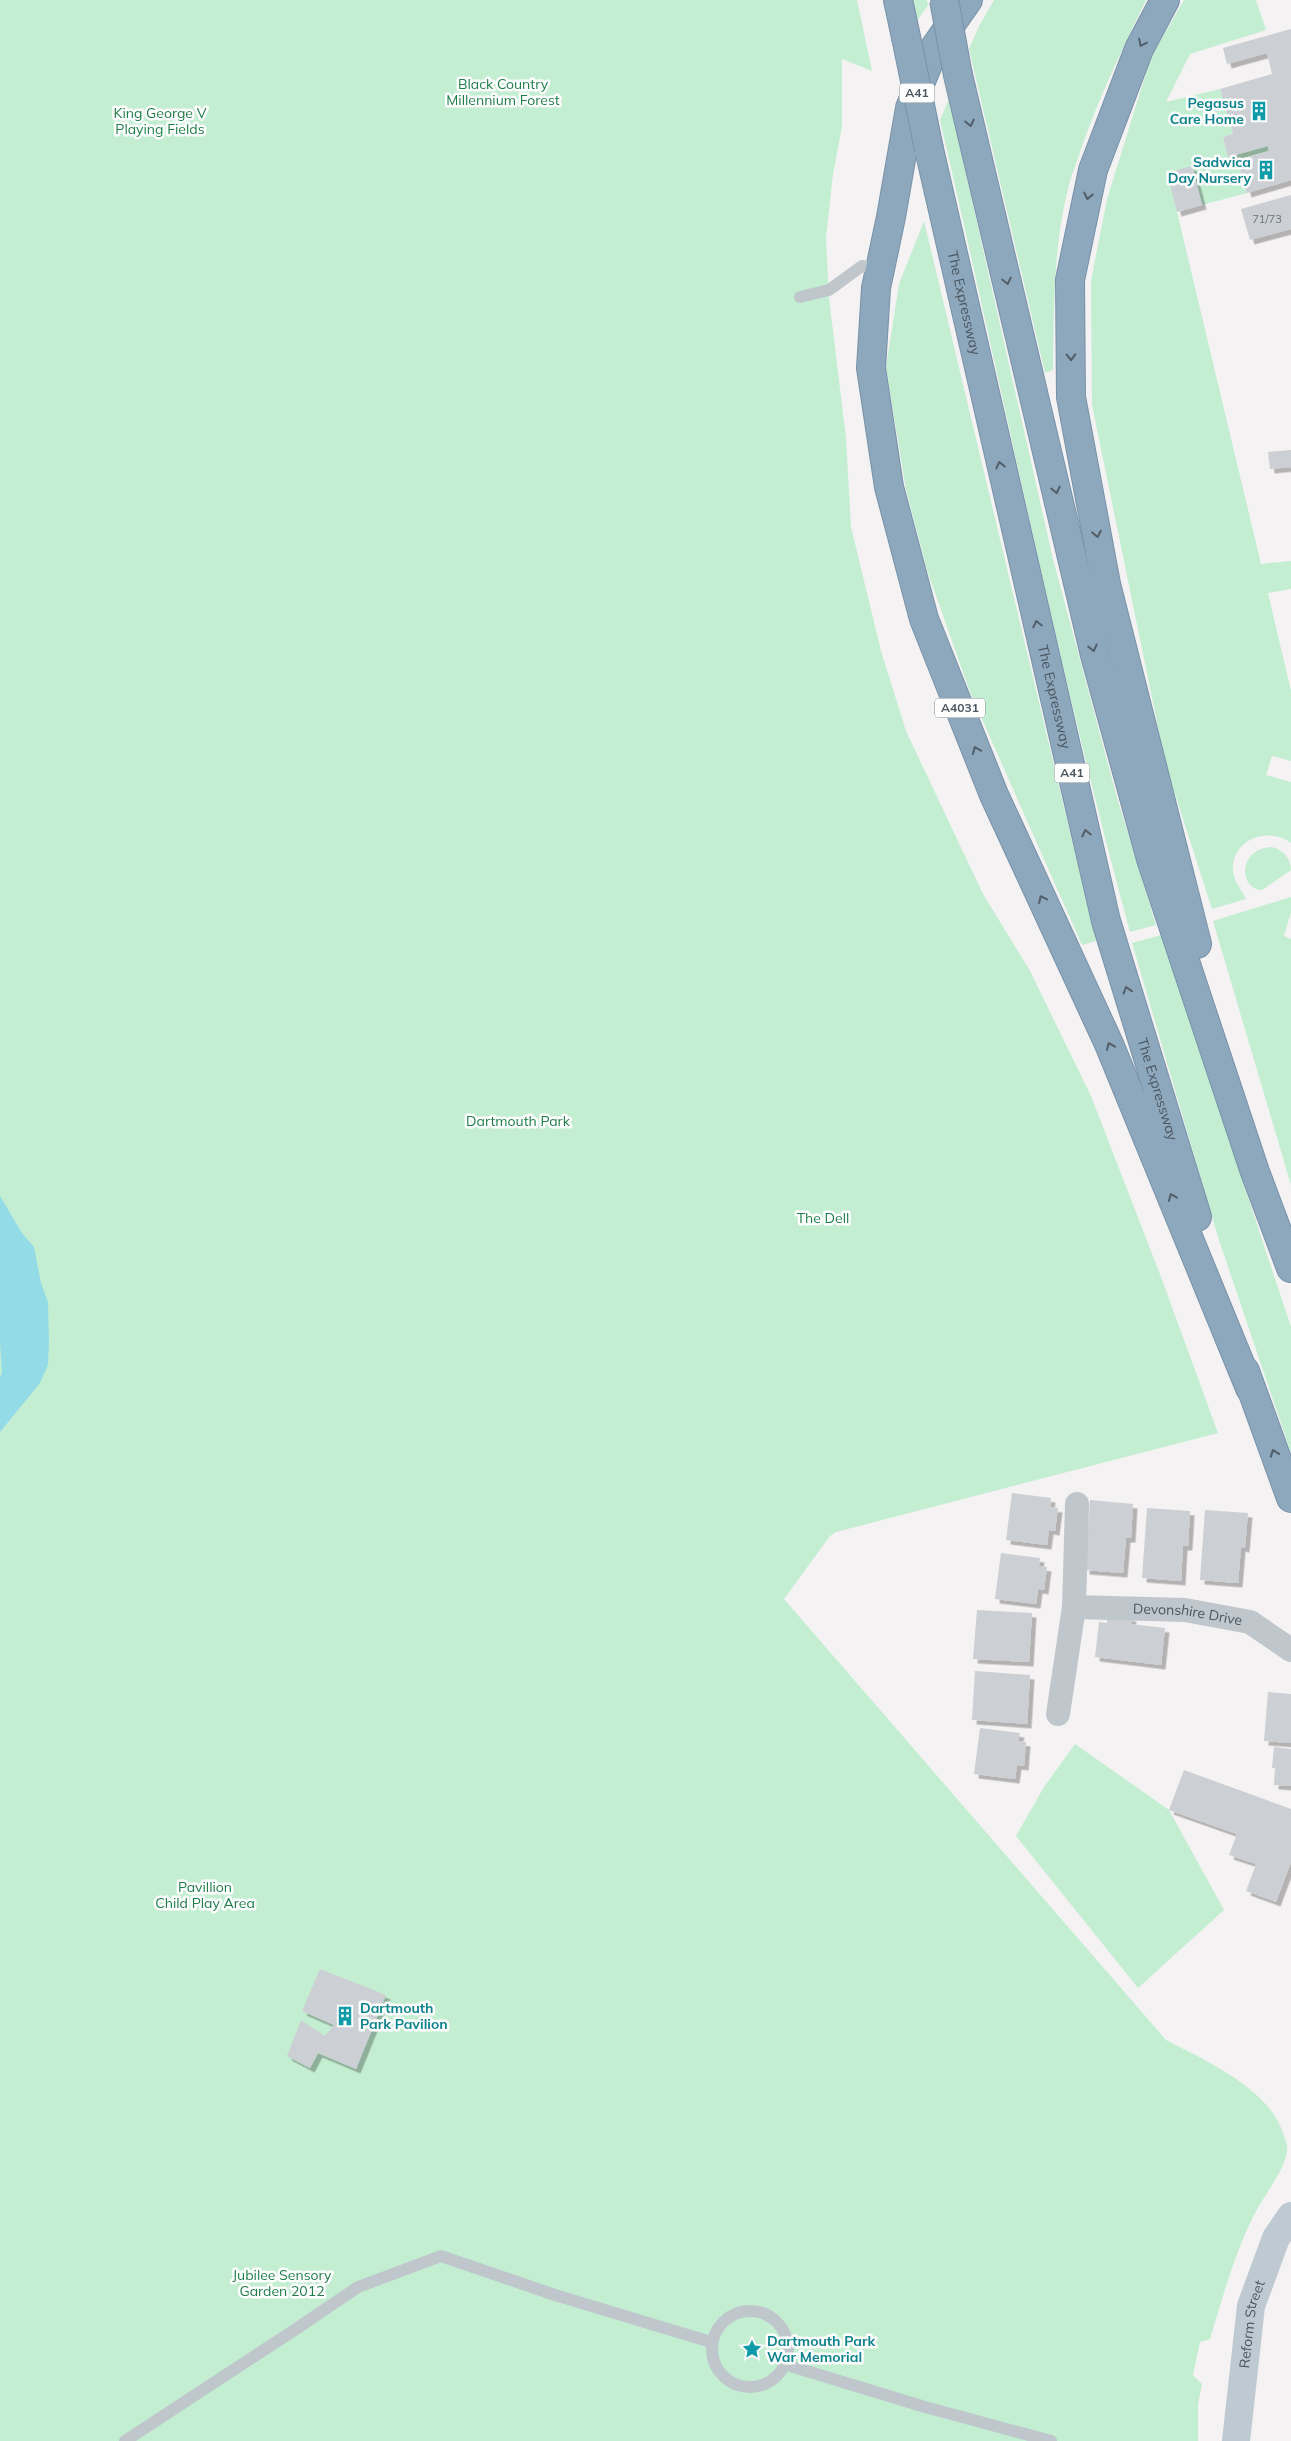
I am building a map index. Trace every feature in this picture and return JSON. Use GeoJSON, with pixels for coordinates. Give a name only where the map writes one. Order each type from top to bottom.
{"type":"FeatureCollection","features":[{"type":"Feature","properties":{"kind":"highway","name":"The Expressway"},"geometry":{"type":"LineString","coordinates":[[898,0],[928,149],[1106,921],[1250,1388],[1291,1498]]}},
{"type":"Feature","properties":{"kind":"highway"},"geometry":{"type":"LineString","coordinates":[[944,0],[958,75],[1095,655],[1151,858],[1255,1172],[1291,1268]]}},
{"type":"Feature","properties":{"kind":"highway","name":"A4031"},"geometry":{"type":"LineString","coordinates":[[968,0],[935,48],[910,108],[876,288],[871,368],[889,487],[924,619],[994,795],[1109,1044],[1250,1388]]}},
{"type":"Feature","properties":{"kind":"highway"},"geometry":{"type":"LineString","coordinates":[[1165,0],[1139,49],[1093,170],[1070,280],[1071,397],[1106,584],[1255,1172]]}},
{"type":"Feature","properties":{"kind":"street"},"geometry":{"type":"LineString","coordinates":[[1058,1714],[1074,1607],[1076,1504]]}},
{"type":"Feature","properties":{"kind":"street","name":"Devonshire Drive"},"geometry":{"type":"LineString","coordinates":[[1074,1607],[1185,1610],[1250,1622],[1291,1650]]}},
{"type":"Feature","properties":{"kind":"street","name":"Reform Street"},"geometry":{"type":"LineString","coordinates":[[1236,2441],[1251,2306],[1276,2238],[1291,2216]]}},
{"type":"Feature","properties":{"kind":"lane"},"geometry":{"type":"LineString","coordinates":[[800,297],[829,290],[862,266],[880,269]]}},
{"type":"Feature","properties":{"kind":"lane"},"geometry":{"type":"LineString","coordinates":[[125,2441],[358,2286],[441,2256],[555,2295],[711,2342]]}},
{"type":"Feature","properties":{"kind":"lane"},"geometry":{"type":"LineString","coordinates":[[748,2309],[765,2314],[774,2317],[789,2338],[786,2365],[772,2382],[750,2388],[728,2382],[714,2364],[711,2342],[724,2319],[748,2309]]}},
{"type":"Feature","properties":{"kind":"lane"},"geometry":{"type":"LineString","coordinates":[[786,2365],[925,2407],[1051,2441]]}},
{"type":"Feature","properties":{"kind":"green space","name":"Dartmouth Park"},"geometry":{"type":"Polygon","coordinates":[[[0,0],[857,0],[872,71],[842,59],[842,127],[833,174],[826,238],[829,298],[846,438],[851,527],[881,651],[906,731],[983,894],[1030,971],[1091,1096],[1161,1277],[1218,1433],[836,1532],[830,1536],[784,1599],[1166,2040],[1235,2078],[1266,2104],[1277,2119],[1287,2143],[1285,2159],[1245,2235],[1228,2279],[1210,2339],[1200,2342],[1193,2375],[1202,2384],[1198,2404],[1198,2441],[0,2441],[0,0]]]}},
{"type":"Feature","properties":{"kind":"green space"},"geometry":{"type":"Polygon","coordinates":[[[912,0],[927,0],[928,5],[917,21],[912,0]]]}},
{"type":"Feature","properties":{"kind":"green space"},"geometry":{"type":"Polygon","coordinates":[[[994,0],[1146,0],[1103,92],[1069,184],[1059,234],[1057,256],[1053,370],[1045,373],[969,49],[979,26],[994,0]]]}},
{"type":"Feature","properties":{"kind":"green space"},"geometry":{"type":"Polygon","coordinates":[[[1184,0],[1256,0],[1266,30],[1190,54],[1166,102],[1220,89],[1233,134],[1223,137],[1228,157],[1268,145],[1269,151],[1237,160],[1247,193],[1202,205],[1192,167],[1177,212],[1261,564],[1291,561],[1291,589],[1268,593],[1291,691],[1291,761],[1272,756],[1266,775],[1291,782],[1291,843],[1282,838],[1262,836],[1244,844],[1234,860],[1233,871],[1236,882],[1246,899],[1212,909],[1166,766],[1092,405],[1091,281],[1107,199],[1151,57],[1184,0]]]}},
{"type":"Feature","properties":{"kind":"green space"},"geometry":{"type":"Polygon","coordinates":[[[949,99],[1053,559],[1116,794],[1156,925],[1130,932],[1103,831],[1054,629],[940,120],[949,99]]]}},
{"type":"Feature","properties":{"kind":"green space"},"geometry":{"type":"Polygon","coordinates":[[[924,221],[1096,941],[1082,945],[970,692],[928,573],[906,490],[886,367],[899,284],[924,221]]]}},
{"type":"Feature","properties":{"kind":"green space"},"geometry":{"type":"Polygon","coordinates":[[[1272,847],[1286,855],[1291,870],[1262,890],[1254,888],[1246,876],[1245,869],[1248,861],[1253,854],[1261,849],[1272,847]]]}},
{"type":"Feature","properties":{"kind":"green space"},"geometry":{"type":"Polygon","coordinates":[[[1291,897],[1291,912],[1284,936],[1291,939],[1291,1185],[1213,921],[1291,897]]]}},
{"type":"Feature","properties":{"kind":"green space"},"geometry":{"type":"Polygon","coordinates":[[[1161,935],[1291,1327],[1291,1453],[1218,1237],[1132,943],[1161,935]]]}},
{"type":"Feature","properties":{"kind":"green space"},"geometry":{"type":"Polygon","coordinates":[[[1075,1744],[1169,1810],[1224,1910],[1138,1988],[1016,1836],[1044,1787],[1075,1744]]]}},
{"type":"Feature","properties":{"kind":"water"},"geometry":{"type":"Polygon","coordinates":[[[0,1196],[22,1233],[34,1247],[41,1283],[48,1302],[49,1342],[48,1365],[40,1383],[0,1432],[0,1378],[2,1372],[0,1343],[0,1196]]]}},
{"type":"Feature","properties":{"kind":"building"},"geometry":{"type":"Polygon","coordinates":[[[1291,29],[1291,180],[1247,193],[1237,160],[1269,151],[1268,146],[1228,157],[1223,137],[1233,134],[1220,89],[1272,74],[1267,53],[1227,64],[1223,48],[1291,29]]]}},
{"type":"Feature","properties":{"kind":"building"},"geometry":{"type":"Polygon","coordinates":[[[1192,166],[1202,205],[1177,212],[1167,173],[1192,166]]]}},
{"type":"Feature","properties":{"kind":"building"},"geometry":{"type":"Polygon","coordinates":[[[1291,195],[1291,229],[1250,240],[1241,209],[1291,195]]]}},
{"type":"Feature","properties":{"kind":"building"},"geometry":{"type":"Polygon","coordinates":[[[1291,450],[1291,467],[1270,469],[1268,452],[1291,450]]]}},
{"type":"Feature","properties":{"kind":"building"},"geometry":{"type":"Polygon","coordinates":[[[1012,1493],[1051,1498],[1050,1507],[1058,1508],[1055,1531],[1049,1530],[1047,1545],[1006,1540],[1012,1493]]]}},
{"type":"Feature","properties":{"kind":"building"},"geometry":{"type":"Polygon","coordinates":[[[1090,1500],[1133,1504],[1131,1538],[1126,1538],[1123,1573],[1085,1570],[1090,1500]]]}},
{"type":"Feature","properties":{"kind":"building"},"geometry":{"type":"Polygon","coordinates":[[[1147,1508],[1190,1511],[1188,1546],[1183,1546],[1181,1581],[1142,1578],[1147,1508]]]}},
{"type":"Feature","properties":{"kind":"building"},"geometry":{"type":"Polygon","coordinates":[[[1205,1510],[1248,1513],[1245,1548],[1241,1547],[1238,1583],[1200,1580],[1205,1510]]]}},
{"type":"Feature","properties":{"kind":"building"},"geometry":{"type":"Polygon","coordinates":[[[1001,1553],[1040,1558],[1039,1566],[1047,1567],[1044,1590],[1038,1589],[1036,1604],[995,1599],[1001,1553]]]}},
{"type":"Feature","properties":{"kind":"building"},"geometry":{"type":"Polygon","coordinates":[[[977,1610],[1032,1613],[1029,1662],[973,1659],[977,1610]]]}},
{"type":"Feature","properties":{"kind":"building"},"geometry":{"type":"Polygon","coordinates":[[[1108,1614],[1132,1617],[1131,1624],[1165,1628],[1161,1665],[1095,1657],[1099,1622],[1107,1623],[1108,1614]]]}},
{"type":"Feature","properties":{"kind":"building"},"geometry":{"type":"Polygon","coordinates":[[[975,1671],[1030,1675],[1027,1724],[972,1720],[975,1671]]]}},
{"type":"Feature","properties":{"kind":"building"},"geometry":{"type":"Polygon","coordinates":[[[1268,1692],[1291,1694],[1291,1743],[1264,1741],[1268,1692]]]}},
{"type":"Feature","properties":{"kind":"building"},"geometry":{"type":"Polygon","coordinates":[[[980,1728],[1020,1733],[1018,1741],[1026,1742],[1024,1766],[1017,1765],[1015,1779],[974,1774],[980,1728]]]}},
{"type":"Feature","properties":{"kind":"building"},"geometry":{"type":"Polygon","coordinates":[[[1274,1747],[1291,1749],[1291,1786],[1274,1785],[1275,1768],[1272,1768],[1274,1747]]]}},
{"type":"Feature","properties":{"kind":"building"},"geometry":{"type":"Polygon","coordinates":[[[1184,1770],[1291,1809],[1291,1862],[1276,1902],[1246,1891],[1256,1864],[1229,1855],[1237,1834],[1169,1810],[1184,1770]]]}},
{"type":"Feature","properties":{"kind":"building","name":"Dartmouth Park Pavilion"},"geometry":{"type":"Polygon","coordinates":[[[320,1969],[386,1995],[356,2069],[318,2053],[310,2068],[287,2056],[301,2020],[325,2036],[334,2025],[302,2011],[320,1969]]]}},
{"type":"Feature","properties":{"kind":"place","name":"Pegasus Care Home"},"geometry":{"type":"Point","coordinates":[1259,111]}},
{"type":"Feature","properties":{"kind":"place","name":"Sadwica Day Nursery"},"geometry":{"type":"Point","coordinates":[1266,170]}},
{"type":"Feature","properties":{"kind":"place","name":"Dartmouth Park Pavilion"},"geometry":{"type":"Point","coordinates":[345,2016]}},
{"type":"Feature","properties":{"kind":"place","name":"Dartmouth Park War Memorial"},"geometry":{"type":"Point","coordinates":[752,2349]}},
{"type":"Feature","properties":{"kind":"park label","name":"Black Country Millennium Forest"},"geometry":{"type":"Point","coordinates":[503,92]}},
{"type":"Feature","properties":{"kind":"park label","name":"King George V Playing Fields"},"geometry":{"type":"Point","coordinates":[160,122]}},
{"type":"Feature","properties":{"kind":"park label","name":"The Dell"},"geometry":{"type":"Point","coordinates":[823,1218]}},
{"type":"Feature","properties":{"kind":"park label","name":"Pavillion Child Play Area"},"geometry":{"type":"Point","coordinates":[205,1895]}},
{"type":"Feature","properties":{"kind":"park label","name":"Jubilee Sensory Garden 2012"},"geometry":{"type":"Point","coordinates":[282,2284]}}]}
